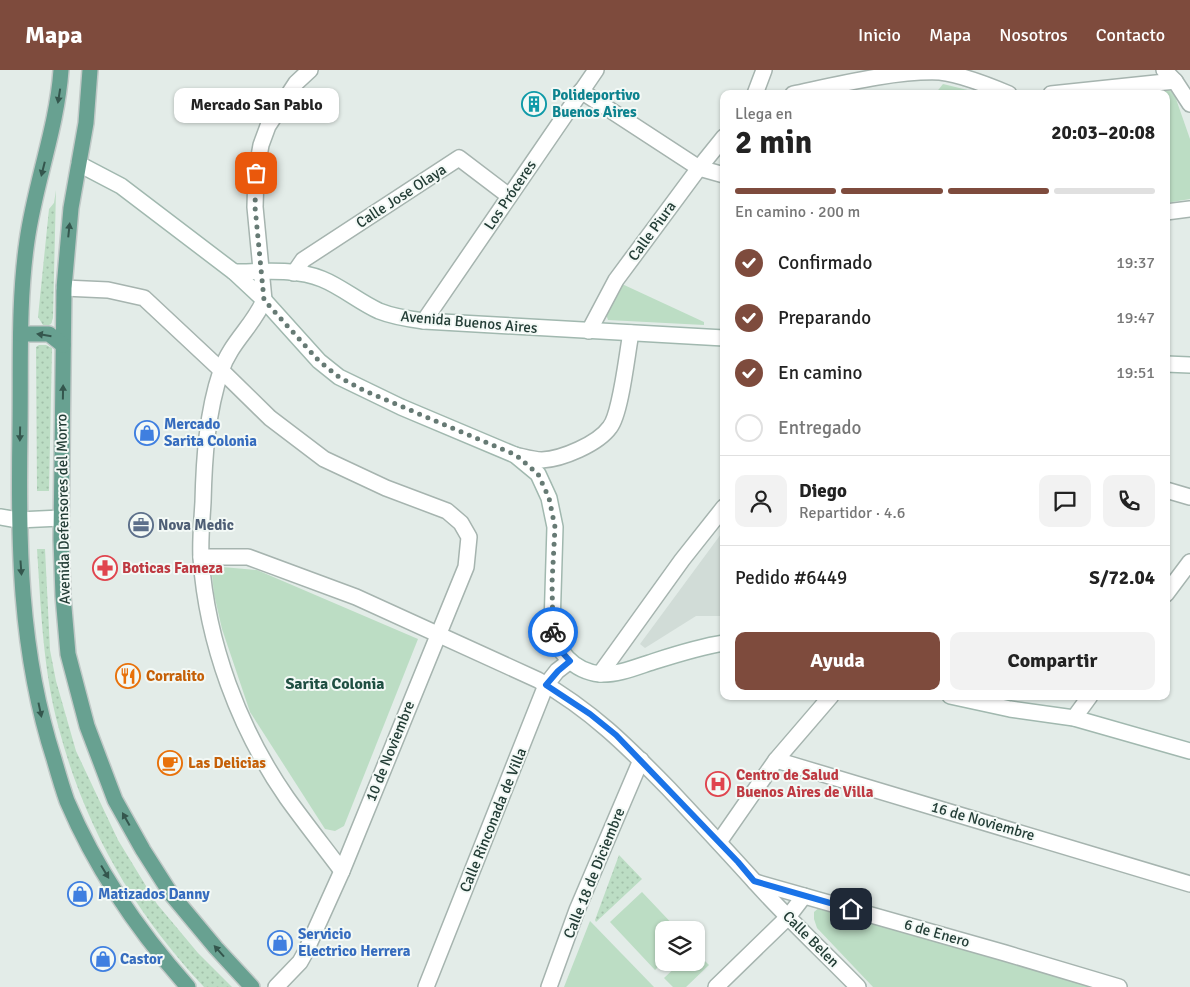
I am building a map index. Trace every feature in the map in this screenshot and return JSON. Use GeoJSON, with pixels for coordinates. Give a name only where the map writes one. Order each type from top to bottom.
{"type":"FeatureCollection","features":[{"type":"Feature","properties":{"kind":"main road"},"geometry":{"type":"LineString","coordinates":[[61,70],[54,121],[27,239],[22,286],[18,520],[23,597],[30,662],[45,733],[66,798],[96,858],[130,915],[185,986]]}},
{"type":"Feature","properties":{"kind":"main road","name":"Avenida Defensores del Morro"},"geometry":{"type":"LineString","coordinates":[[90,70],[86,123],[69,224],[64,288],[61,518],[63,596],[68,654],[86,726],[115,800],[143,850],[171,894],[216,948],[252,987]]}},
{"type":"Feature","properties":{"kind":"main road"},"geometry":{"type":"LineString","coordinates":[[21,334],[49,334],[63,344]]}},
{"type":"Feature","properties":{"kind":"street"},"geometry":{"type":"LineString","coordinates":[[310,70],[296,83],[268,126],[261,145],[256,173],[255,207],[264,300],[258,312],[238,339],[221,370],[212,404],[203,476],[201,557],[209,618],[226,676],[240,714],[266,764],[287,797],[342,871]]}},
{"type":"Feature","properties":{"kind":"street","name":"Los Próceres"},"geometry":{"type":"LineString","coordinates":[[424,321],[596,70]]}},
{"type":"Feature","properties":{"kind":"street"},"geometry":{"type":"LineString","coordinates":[[756,90],[764,70]]}},
{"type":"Feature","properties":{"kind":"street"},"geometry":{"type":"LineString","coordinates":[[813,90],[909,71],[940,72],[1000,90]]}},
{"type":"Feature","properties":{"kind":"street"},"geometry":{"type":"LineString","coordinates":[[1077,90],[1170,75],[1190,103]]}},
{"type":"Feature","properties":{"kind":"street"},"geometry":{"type":"LineString","coordinates":[[581,92],[699,168],[720,174]]}},
{"type":"Feature","properties":{"kind":"street","name":"Calle Piura"},"geometry":{"type":"LineString","coordinates":[[589,331],[616,280],[720,142]]}},
{"type":"Feature","properties":{"kind":"street","name":"Calle Jose Olaya"},"geometry":{"type":"LineString","coordinates":[[294,273],[303,260],[459,158],[509,196]]}},
{"type":"Feature","properties":{"kind":"street"},"geometry":{"type":"LineString","coordinates":[[79,164],[121,186],[234,272],[264,300],[319,361],[339,377],[401,407],[516,455],[540,460],[560,458],[597,439],[611,427],[617,411],[631,333]]}},
{"type":"Feature","properties":{"kind":"street"},"geometry":{"type":"LineString","coordinates":[[1170,212],[1190,209]]}},
{"type":"Feature","properties":{"kind":"street","name":"Avenida Buenos Aires"},"geometry":{"type":"LineString","coordinates":[[234,272],[310,275],[323,279],[378,310],[401,318],[424,321],[720,338]]}},
{"type":"Feature","properties":{"kind":"street"},"geometry":{"type":"LineString","coordinates":[[64,288],[108,290],[144,298],[221,370]]}},
{"type":"Feature","properties":{"kind":"street"},"geometry":{"type":"LineString","coordinates":[[1170,364],[1190,365]]}},
{"type":"Feature","properties":{"kind":"street","name":"10 de Noviembre"},"geometry":{"type":"LineString","coordinates":[[221,370],[270,418],[324,459],[386,488],[447,511],[461,523],[469,537],[466,567],[342,871],[300,962],[276,987]]}},
{"type":"Feature","properties":{"kind":"street"},"geometry":{"type":"LineString","coordinates":[[516,455],[538,474],[549,498],[555,527],[552,626],[554,638],[560,650],[570,661],[580,668],[600,674],[612,673],[704,646],[720,644]]}},
{"type":"Feature","properties":{"kind":"street"},"geometry":{"type":"LineString","coordinates":[[1170,491],[1190,497]]}},
{"type":"Feature","properties":{"kind":"street"},"geometry":{"type":"LineString","coordinates":[[600,674],[682,560],[720,512]]}},
{"type":"Feature","properties":{"kind":"street"},"geometry":{"type":"LineString","coordinates":[[0,517],[18,520],[61,518]]}},
{"type":"Feature","properties":{"kind":"street","name":"Calle Belen"},"geometry":{"type":"LineString","coordinates":[[201,557],[248,557],[356,597],[546,685],[590,714],[616,735],[788,917],[858,987]]}},
{"type":"Feature","properties":{"kind":"street"},"geometry":{"type":"LineString","coordinates":[[1170,589],[1190,562]]}},
{"type":"Feature","properties":{"kind":"street","name":"Calle Rinconada de Villa"},"geometry":{"type":"LineString","coordinates":[[426,987],[546,685],[570,661]]}},
{"type":"Feature","properties":{"kind":"street"},"geometry":{"type":"LineString","coordinates":[[719,842],[776,760],[828,700]]}},
{"type":"Feature","properties":{"kind":"street"},"geometry":{"type":"LineString","coordinates":[[968,700],[1010,709],[1074,718],[1190,751]]}},
{"type":"Feature","properties":{"kind":"street"},"geometry":{"type":"LineString","coordinates":[[1074,718],[1087,700]]}},
{"type":"Feature","properties":{"kind":"street","name":"Calle 18 de Diciembre"},"geometry":{"type":"LineString","coordinates":[[549,987],[577,910],[641,760]]}},
{"type":"Feature","properties":{"kind":"street","name":"16 de Noviembre"},"geometry":{"type":"LineString","coordinates":[[776,760],[1190,884]]}},
{"type":"Feature","properties":{"kind":"street","name":"6 de Enero"},"geometry":{"type":"LineString","coordinates":[[754,881],[1005,952],[1119,987]]}},
{"type":"Feature","properties":{"kind":"street"},"geometry":{"type":"LineString","coordinates":[[716,987],[788,917],[804,896]]}},
{"type":"Feature","properties":{"kind":"shaded area"},"geometry":{"type":"Polygon","coordinates":[[[720,535],[720,616],[696,616],[645,648],[640,644],[720,535]]]}},
{"type":"Feature","properties":{"kind":"green space"},"geometry":{"type":"Polygon","coordinates":[[[943,84],[968,90],[938,90],[943,84]]]}},
{"type":"Feature","properties":{"kind":"green space"},"geometry":{"type":"Polygon","coordinates":[[[1162,88],[1170,90],[1144,90],[1162,88]]]}},
{"type":"Feature","properties":{"kind":"green space"},"geometry":{"type":"Polygon","coordinates":[[[1170,90],[1175,96],[1190,139],[1190,199],[1170,202],[1170,90]]]}},
{"type":"Feature","properties":{"kind":"green space"},"geometry":{"type":"Polygon","coordinates":[[[56,190],[53,318],[51,324],[47,326],[43,325],[38,317],[49,209],[54,203],[56,190]]]}},
{"type":"Feature","properties":{"kind":"green space"},"geometry":{"type":"Polygon","coordinates":[[[622,284],[704,322],[704,325],[608,320],[605,311],[622,284]]]}},
{"type":"Feature","properties":{"kind":"green space"},"geometry":{"type":"Polygon","coordinates":[[[46,345],[52,348],[49,491],[37,491],[36,347],[46,345]]]}},
{"type":"Feature","properties":{"kind":"green space"},"geometry":{"type":"Polygon","coordinates":[[[37,549],[45,549],[50,650],[56,681],[76,751],[118,840],[157,904],[198,953],[232,987],[204,987],[155,929],[115,867],[83,801],[59,729],[49,685],[37,549]]]}},
{"type":"Feature","properties":{"kind":"green space"},"geometry":{"type":"Polygon","coordinates":[[[211,566],[257,570],[418,639],[344,826],[335,831],[325,829],[250,712],[222,629],[214,594],[211,566]]]}},
{"type":"Feature","properties":{"kind":"green space"},"geometry":{"type":"Polygon","coordinates":[[[619,855],[642,879],[596,922],[595,920],[619,855]]]}},
{"type":"Feature","properties":{"kind":"green space"},"geometry":{"type":"Polygon","coordinates":[[[642,892],[669,921],[655,921],[655,970],[610,922],[642,892]]]}},
{"type":"Feature","properties":{"kind":"green space"},"geometry":{"type":"Polygon","coordinates":[[[821,906],[1100,987],[873,987],[817,928],[814,912],[821,906]]]}},
{"type":"Feature","properties":{"kind":"green space"},"geometry":{"type":"Polygon","coordinates":[[[590,921],[654,987],[564,987],[590,921]]]}},
{"type":"Feature","properties":{"kind":"green space"},"geometry":{"type":"Polygon","coordinates":[[[705,961],[709,965],[705,969],[705,961]]]}},
{"type":"Feature","properties":{"kind":"green space"},"geometry":{"type":"Polygon","coordinates":[[[671,971],[703,971],[686,987],[673,987],[664,978],[671,971]]]}},
{"type":"Feature","properties":{"kind":"way so far"},"geometry":{"type":"LineString","coordinates":[[256,173],[255,207],[264,300],[319,361],[339,377],[365,391],[516,455],[538,474],[549,498],[555,527],[552,583],[553,632]]}},
{"type":"Feature","properties":{"kind":"place","name":"Polideportivo Buenos Aires"},"geometry":{"type":"Point","coordinates":[534,104]}},
{"type":"Feature","properties":{"kind":"place","name":"Mercado San Pablo"},"geometry":{"type":"Point","coordinates":[256,173]}},
{"type":"Feature","properties":{"kind":"place","name":"Mercado Sarita Colonia"},"geometry":{"type":"Point","coordinates":[147,433]}},
{"type":"Feature","properties":{"kind":"place","name":"Nova Medic"},"geometry":{"type":"Point","coordinates":[141,525]}},
{"type":"Feature","properties":{"kind":"place","name":"Boticas Fameza"},"geometry":{"type":"Point","coordinates":[105,568]}},
{"type":"Feature","properties":{"kind":"place","name":"Corralito"},"geometry":{"type":"Point","coordinates":[128,676]}},
{"type":"Feature","properties":{"kind":"place","name":"Las Delicias"},"geometry":{"type":"Point","coordinates":[170,763]}},
{"type":"Feature","properties":{"kind":"place","name":"Centro de Salud Buenos Aires de Villa"},"geometry":{"type":"Point","coordinates":[718,784]}},
{"type":"Feature","properties":{"kind":"place","name":"Matizados Danny"},"geometry":{"type":"Point","coordinates":[80,894]}},
{"type":"Feature","properties":{"kind":"place","name":"Servicio Electrico Herrera"},"geometry":{"type":"Point","coordinates":[280,943]}},
{"type":"Feature","properties":{"kind":"place","name":"Castor"},"geometry":{"type":"Point","coordinates":[103,959]}},
{"type":"Feature","properties":{"kind":"district","name":"Sarita Colonia"},"geometry":{"type":"Point","coordinates":[335,683]}},
{"type":"Feature","properties":{"kind":"route"},"geometry":{"type":"LineString","coordinates":[[553,632],[560,650],[570,661],[546,685],[590,714],[616,735],[754,881],[851,909]]}}]}
